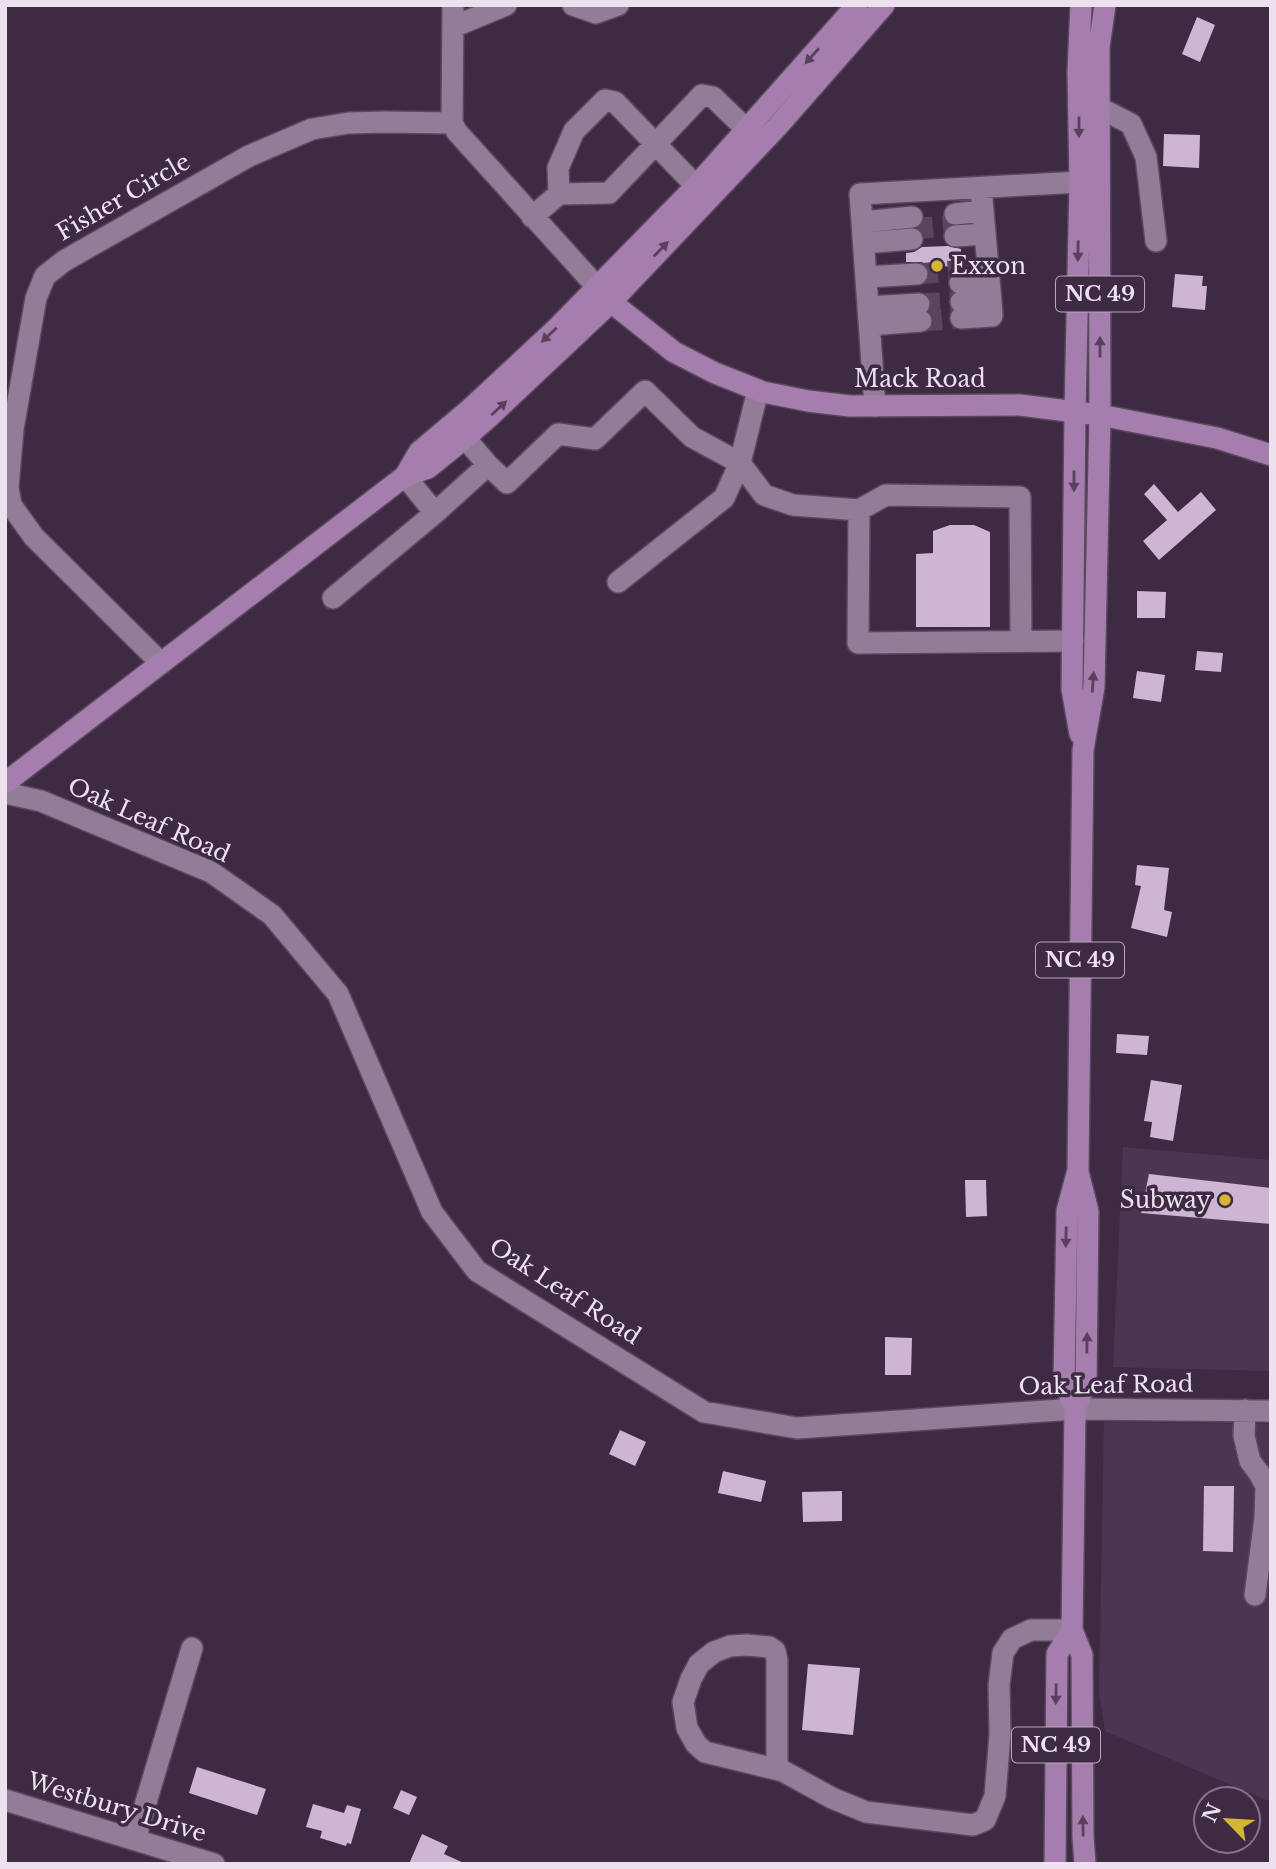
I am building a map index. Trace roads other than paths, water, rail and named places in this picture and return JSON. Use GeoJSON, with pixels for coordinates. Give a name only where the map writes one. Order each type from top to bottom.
{"type":"FeatureCollection","features":[{"type":"Feature","properties":{"kind":"main road"},"geometry":{"type":"LineString","coordinates":[[5,783],[405,476],[428,468],[499,408],[604,295],[696,186],[857,5]]}},
{"type":"Feature","properties":{"kind":"main road"},"geometry":{"type":"LineString","coordinates":[[405,476],[419,452],[604,295],[777,127],[884,5]]}},
{"type":"Feature","properties":{"kind":"main road","name":"NC 49"},"geometry":{"type":"LineString","coordinates":[[1081,5],[1078,72],[1080,182],[1072,689],[1083,750]]}},
{"type":"Feature","properties":{"kind":"main road"},"geometry":{"type":"LineString","coordinates":[[1091,5],[1093,33],[1099,47]]}},
{"type":"Feature","properties":{"kind":"main road","name":"NC 49"},"geometry":{"type":"LineString","coordinates":[[1085,1864],[1082,1654],[1072,1630],[1074,1409],[1086,1383],[1088,1211],[1078,1170],[1083,750],[1094,687],[1100,415],[1098,107],[1099,47],[1105,5]]}},
{"type":"Feature","properties":{"kind":"main road","name":"Mack Road"},"geometry":{"type":"LineString","coordinates":[[604,295],[674,352],[715,373],[758,390],[808,401],[875,406],[1020,405],[1100,415],[1217,438],[1271,455]]}},
{"type":"Feature","properties":{"kind":"main road","name":"NC 49"},"geometry":{"type":"LineString","coordinates":[[1055,1864],[1056,1654],[1072,1630]]}},
{"type":"Feature","properties":{"kind":"street"},"geometry":{"type":"LineString","coordinates":[[453,5],[453,123],[457,132],[604,295]]}},
{"type":"Feature","properties":{"kind":"street"},"geometry":{"type":"LineString","coordinates":[[453,27],[506,5]]}},
{"type":"Feature","properties":{"kind":"street"},"geometry":{"type":"LineString","coordinates":[[573,5],[596,13],[618,5]]}},
{"type":"Feature","properties":{"kind":"street"},"geometry":{"type":"LineString","coordinates":[[532,217],[559,194],[609,193],[702,95],[713,97],[747,130]]}},
{"type":"Feature","properties":{"kind":"street"},"geometry":{"type":"LineString","coordinates":[[559,194],[558,168],[574,131],[605,100],[615,102],[696,186]]}},
{"type":"Feature","properties":{"kind":"street"},"geometry":{"type":"LineString","coordinates":[[1098,107],[1131,124],[1146,157],[1156,241]]}},
{"type":"Feature","properties":{"kind":"street","name":"Fisher Circle"},"geometry":{"type":"LineString","coordinates":[[161,663],[34,537],[11,505],[8,487],[13,429],[36,298],[45,276],[64,261],[237,162],[312,129],[360,123],[453,123]]}},
{"type":"Feature","properties":{"kind":"street"},"geometry":{"type":"LineString","coordinates":[[875,406],[860,194],[1080,182]]}},
{"type":"Feature","properties":{"kind":"street"},"geometry":{"type":"LineString","coordinates":[[961,301],[990,291],[981,188]]}},
{"type":"Feature","properties":{"kind":"street"},"geometry":{"type":"LineString","coordinates":[[955,225],[984,223]]}},
{"type":"Feature","properties":{"kind":"street"},"geometry":{"type":"LineString","coordinates":[[863,232],[912,228]]}},
{"type":"Feature","properties":{"kind":"street"},"geometry":{"type":"LineString","coordinates":[[868,299],[918,296],[868,299]]}},
{"type":"Feature","properties":{"kind":"street"},"geometry":{"type":"LineString","coordinates":[[618,582],[724,498],[740,463],[758,390]]}},
{"type":"Feature","properties":{"kind":"street"},"geometry":{"type":"LineString","coordinates":[[465,438],[507,482],[558,434],[594,439],[645,391],[692,437],[740,463],[764,495],[793,505],[859,510],[886,495],[1020,497],[1021,641]]}},
{"type":"Feature","properties":{"kind":"street"},"geometry":{"type":"LineString","coordinates":[[332,598],[435,513],[488,465]]}},
{"type":"Feature","properties":{"kind":"street"},"geometry":{"type":"LineString","coordinates":[[405,476],[435,513]]}},
{"type":"Feature","properties":{"kind":"street"},"geometry":{"type":"LineString","coordinates":[[859,510],[858,643],[1073,641]]}},
{"type":"Feature","properties":{"kind":"street","name":"Oak Leaf Road"},"geometry":{"type":"LineString","coordinates":[[5,793],[41,801],[211,872],[272,915],[338,994],[432,1212],[477,1271],[704,1412],[797,1428],[1074,1409],[1271,1411]]}},
{"type":"Feature","properties":{"kind":"street"},"geometry":{"type":"LineString","coordinates":[[1245,1410],[1244,1436],[1250,1461],[1263,1468],[1266,1486],[1265,1518],[1255,1595]]}},
{"type":"Feature","properties":{"kind":"street"},"geometry":{"type":"LineString","coordinates":[[777,1769],[778,1660],[775,1651],[769,1647],[747,1644],[714,1652],[699,1664],[683,1702],[687,1728],[696,1744],[705,1752],[777,1769],[832,1798],[866,1812],[973,1825],[985,1820],[995,1796],[1000,1734],[999,1685],[1003,1653],[1012,1639],[1031,1630],[1072,1630]]}},
{"type":"Feature","properties":{"kind":"street"},"geometry":{"type":"LineString","coordinates":[[135,1839],[192,1648]]}},
{"type":"Feature","properties":{"kind":"street","name":"Westbury Drive"},"geometry":{"type":"LineString","coordinates":[[5,1800],[214,1864]]}},
{"type":"Feature","properties":{"kind":"tunnel"},"geometry":{"type":"LineString","coordinates":[[912,229],[955,225]]}},
{"type":"Feature","properties":{"kind":"tunnel"},"geometry":{"type":"LineString","coordinates":[[917,274],[988,268]]}},
{"type":"Feature","properties":{"kind":"tunnel"},"geometry":{"type":"LineString","coordinates":[[919,304],[961,302]]}},
{"type":"Feature","properties":{"kind":"tunnel"},"geometry":{"type":"LineString","coordinates":[[921,321],[961,318]]}},
{"type":"Feature","properties":{"kind":"place","name":"Exxon"},"geometry":{"type":"Point","coordinates":[937,266]}},
{"type":"Feature","properties":{"kind":"place","name":"Subway"},"geometry":{"type":"Point","coordinates":[1225,1200]}}]}
